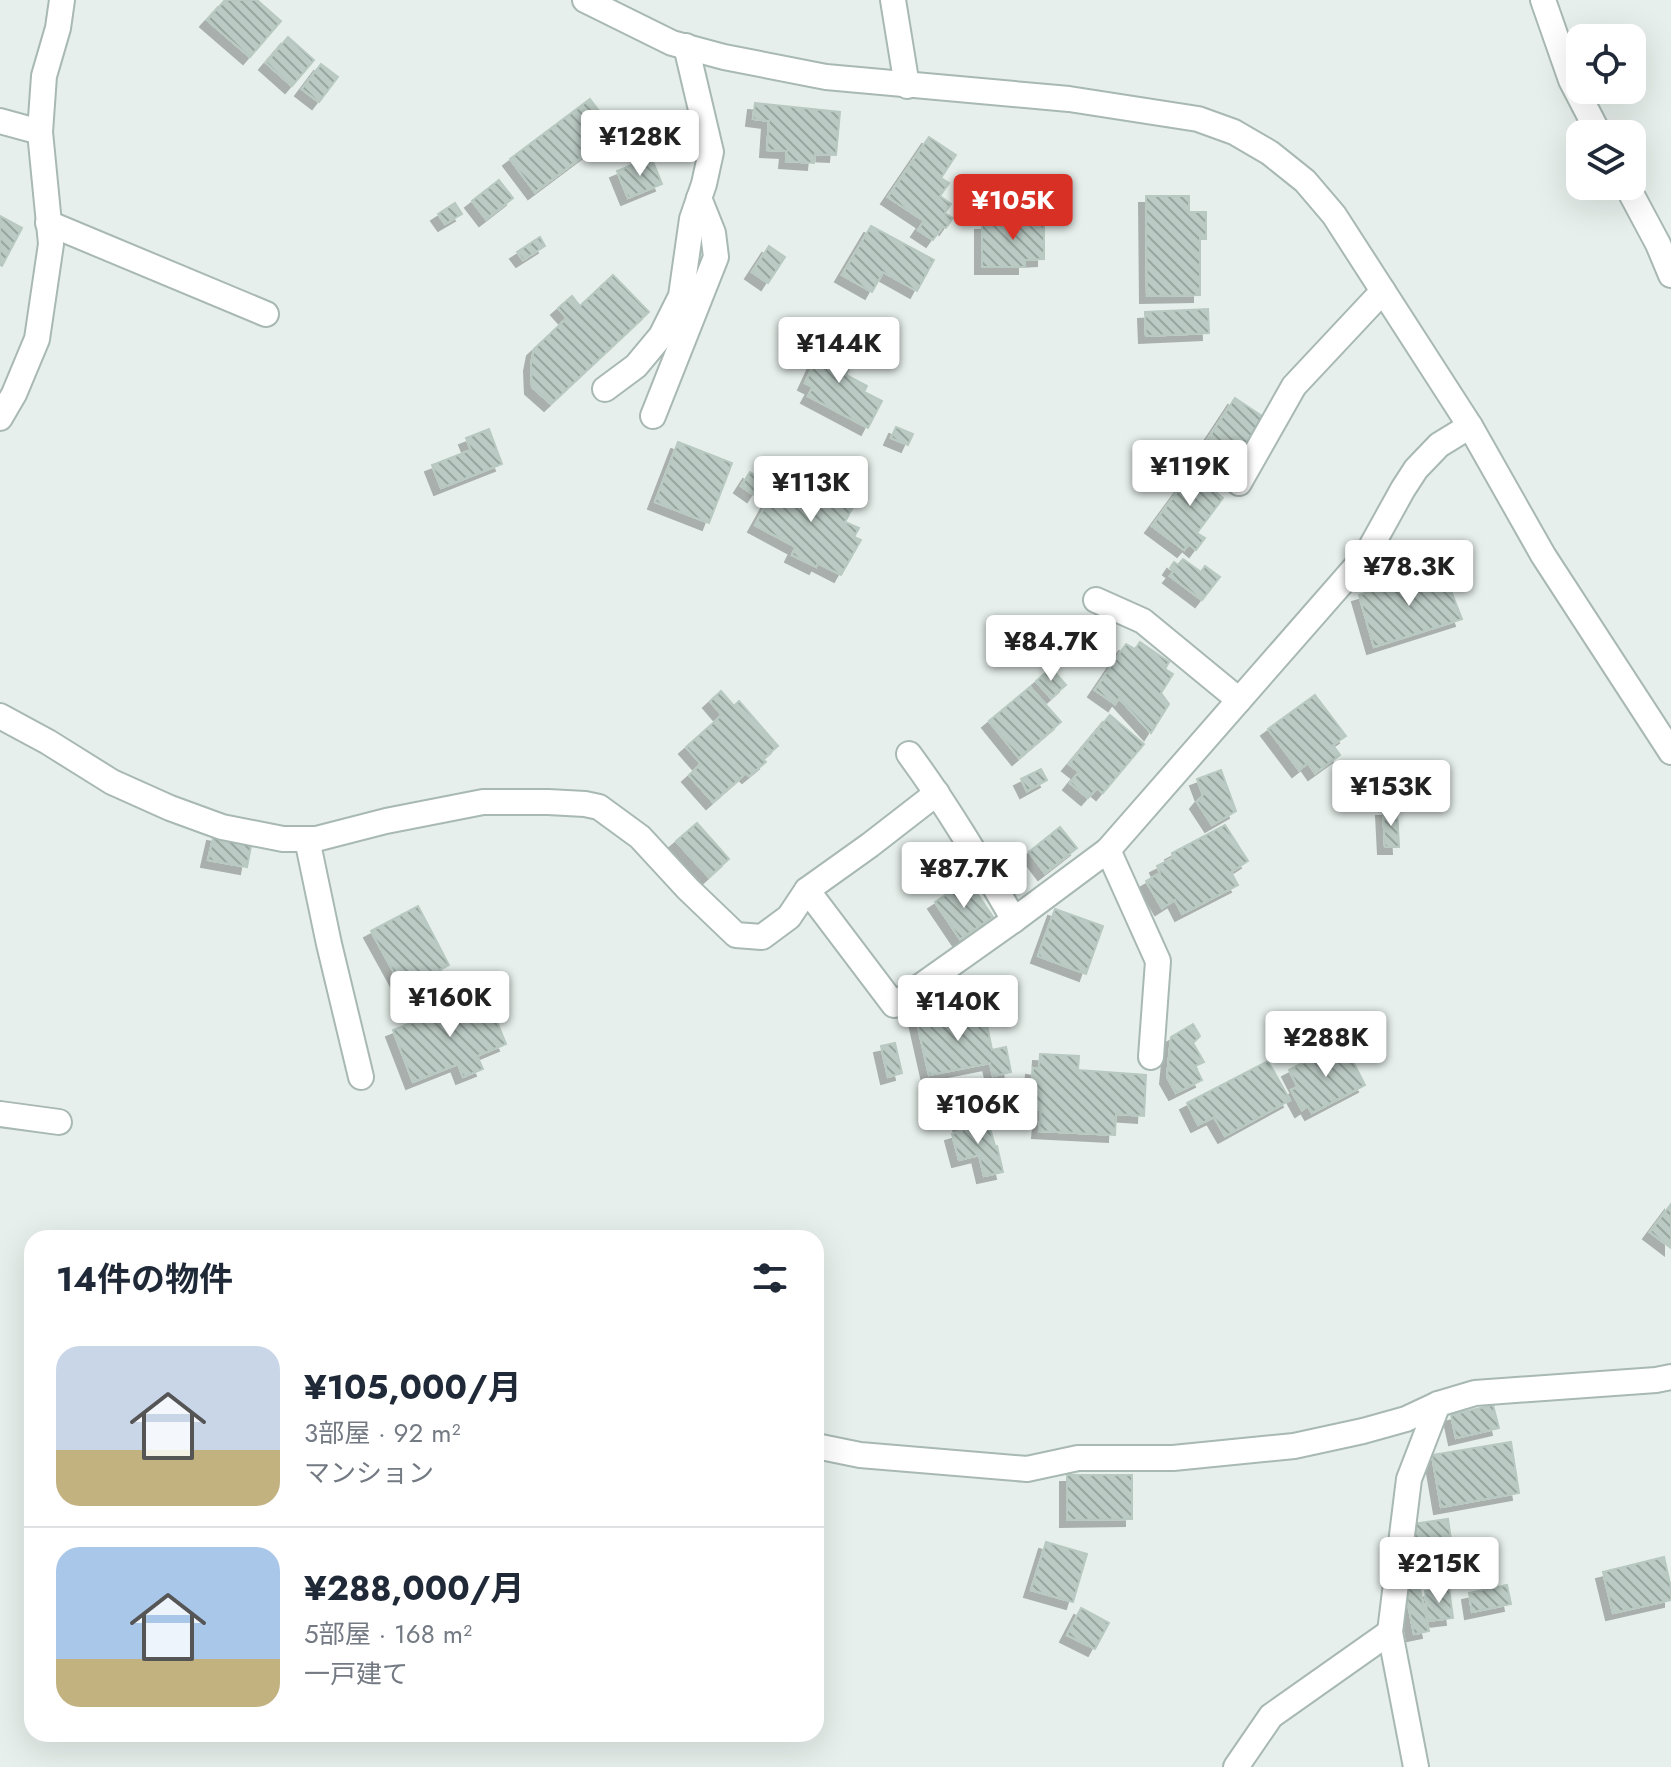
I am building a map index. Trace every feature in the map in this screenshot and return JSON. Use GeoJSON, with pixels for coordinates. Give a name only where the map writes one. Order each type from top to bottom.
{"type":"FeatureCollection","features":[{"type":"Feature","properties":{"kind":"street"},"geometry":{"type":"LineString","coordinates":[[0,418],[14,394],[37,339],[51,244],[40,132],[44,76],[58,28],[62,0]]}},
{"type":"Feature","properties":{"kind":"street"},"geometry":{"type":"LineString","coordinates":[[585,0],[672,43],[724,57],[826,77],[1069,99],[1198,119],[1234,132],[1270,153],[1305,181],[1334,215],[1470,426],[1543,555],[1671,752]]}},
{"type":"Feature","properties":{"kind":"street"},"geometry":{"type":"LineString","coordinates":[[893,0],[907,86]]}},
{"type":"Feature","properties":{"kind":"street"},"geometry":{"type":"LineString","coordinates":[[1543,0],[1571,80],[1592,120]]}},
{"type":"Feature","properties":{"kind":"street"},"geometry":{"type":"LineString","coordinates":[[605,389],[636,366],[661,336],[681,296],[692,219],[711,152],[686,46]]}},
{"type":"Feature","properties":{"kind":"street"},"geometry":{"type":"LineString","coordinates":[[0,121],[40,132]]}},
{"type":"Feature","properties":{"kind":"street"},"geometry":{"type":"LineString","coordinates":[[653,416],[716,257],[713,233],[699,198]]}},
{"type":"Feature","properties":{"kind":"street"},"geometry":{"type":"LineString","coordinates":[[1634,200],[1671,275]]}},
{"type":"Feature","properties":{"kind":"street"},"geometry":{"type":"LineString","coordinates":[[48,223],[266,314]]}},
{"type":"Feature","properties":{"kind":"street"},"geometry":{"type":"LineString","coordinates":[[1239,483],[1294,386],[1383,291]]}},
{"type":"Feature","properties":{"kind":"street"},"geometry":{"type":"LineString","coordinates":[[807,890],[894,1005],[1108,850],[1367,554],[1416,469],[1439,445],[1470,426]]}},
{"type":"Feature","properties":{"kind":"street"},"geometry":{"type":"LineString","coordinates":[[1096,600],[1143,621],[1239,700]]}},
{"type":"Feature","properties":{"kind":"street"},"geometry":{"type":"LineString","coordinates":[[0,716],[112,782],[170,808],[222,827],[283,839],[316,839],[386,821],[483,802],[599,807],[640,837],[736,935],[762,937],[789,917],[807,890],[937,793]]}},
{"type":"Feature","properties":{"kind":"street"},"geometry":{"type":"LineString","coordinates":[[909,754],[971,845],[1014,920]]}},
{"type":"Feature","properties":{"kind":"street"},"geometry":{"type":"LineString","coordinates":[[307,839],[361,1077]]}},
{"type":"Feature","properties":{"kind":"street"},"geometry":{"type":"LineString","coordinates":[[1108,850],[1158,961],[1151,1057]]}},
{"type":"Feature","properties":{"kind":"street"},"geometry":{"type":"LineString","coordinates":[[0,1114],[59,1122]]}},
{"type":"Feature","properties":{"kind":"street"},"geometry":{"type":"LineString","coordinates":[[824,1448],[860,1455],[1027,1469],[1078,1458],[1173,1458],[1294,1446],[1406,1419],[1438,1404],[1475,1393],[1671,1377]]}},
{"type":"Feature","properties":{"kind":"street"},"geometry":{"type":"LineString","coordinates":[[1416,1767],[1390,1632],[1409,1479],[1438,1404]]}},
{"type":"Feature","properties":{"kind":"street"},"geometry":{"type":"LineString","coordinates":[[1236,1767],[1271,1716],[1390,1632]]}},
{"type":"Feature","properties":{"kind":"building"},"geometry":{"type":"Polygon","coordinates":[[[225,0],[257,0],[281,21],[250,57],[207,20],[225,0]]]}},
{"type":"Feature","properties":{"kind":"building"},"geometry":{"type":"Polygon","coordinates":[[[288,37],[314,60],[292,86],[266,63],[288,37]]]}},
{"type":"Feature","properties":{"kind":"building"},"geometry":{"type":"Polygon","coordinates":[[[321,64],[338,77],[319,102],[302,89],[321,64]]]}},
{"type":"Feature","properties":{"kind":"building"},"geometry":{"type":"Polygon","coordinates":[[[590,99],[615,132],[535,192],[510,159],[590,99]]]}},
{"type":"Feature","properties":{"kind":"building"},"geometry":{"type":"Polygon","coordinates":[[[755,103],[840,112],[836,155],[815,154],[814,163],[786,161],[787,151],[767,150],[769,121],[753,119],[755,103]]]}},
{"type":"Feature","properties":{"kind":"building"},"geometry":{"type":"Polygon","coordinates":[[[929,137],[956,155],[941,178],[949,183],[940,196],[951,204],[945,213],[953,218],[933,240],[918,230],[924,221],[888,197],[929,137]]]}},
{"type":"Feature","properties":{"kind":"building"},"geometry":{"type":"Polygon","coordinates":[[[651,157],[662,184],[628,198],[617,171],[651,157]]]}},
{"type":"Feature","properties":{"kind":"building"},"geometry":{"type":"Polygon","coordinates":[[[499,180],[513,198],[486,219],[472,201],[499,180]]]}},
{"type":"Feature","properties":{"kind":"building"},"geometry":{"type":"Polygon","coordinates":[[[1146,196],[1189,196],[1189,212],[1206,212],[1206,239],[1200,239],[1200,295],[1147,296],[1146,196]]]}},
{"type":"Feature","properties":{"kind":"building"},"geometry":{"type":"Polygon","coordinates":[[[455,203],[462,214],[445,224],[438,214],[455,203]]]}},
{"type":"Feature","properties":{"kind":"building"},"geometry":{"type":"Polygon","coordinates":[[[1019,213],[1044,213],[1044,259],[1025,260],[1025,267],[982,267],[982,223],[1019,222],[1019,213]]]}},
{"type":"Feature","properties":{"kind":"building"},"geometry":{"type":"Polygon","coordinates":[[[0,216],[22,228],[2,266],[0,265],[0,216]]]}},
{"type":"Feature","properties":{"kind":"building"},"geometry":{"type":"Polygon","coordinates":[[[871,226],[934,260],[917,291],[883,272],[872,292],[842,275],[871,226]]]}},
{"type":"Feature","properties":{"kind":"building"},"geometry":{"type":"Polygon","coordinates":[[[540,237],[545,246],[523,260],[517,252],[540,237]]]}},
{"type":"Feature","properties":{"kind":"building"},"geometry":{"type":"Polygon","coordinates":[[[769,246],[785,257],[768,283],[752,272],[769,246]]]}},
{"type":"Feature","properties":{"kind":"building"},"geometry":{"type":"Polygon","coordinates":[[[613,275],[649,312],[551,404],[532,387],[534,349],[567,318],[558,308],[572,296],[580,306],[613,275]]]}},
{"type":"Feature","properties":{"kind":"building"},"geometry":{"type":"Polygon","coordinates":[[[1208,309],[1209,333],[1146,336],[1145,312],[1208,309]]]}},
{"type":"Feature","properties":{"kind":"building"},"geometry":{"type":"Polygon","coordinates":[[[818,335],[832,342],[829,348],[853,360],[846,375],[867,386],[864,392],[882,401],[868,428],[808,396],[813,387],[805,383],[817,357],[809,353],[818,335]]]}},
{"type":"Feature","properties":{"kind":"building"},"geometry":{"type":"Polygon","coordinates":[[[1235,398],[1265,418],[1231,471],[1200,451],[1235,398]]]}},
{"type":"Feature","properties":{"kind":"building"},"geometry":{"type":"Polygon","coordinates":[[[896,427],[913,434],[908,445],[891,438],[896,427]]]}},
{"type":"Feature","properties":{"kind":"building"},"geometry":{"type":"Polygon","coordinates":[[[489,429],[502,464],[441,488],[432,465],[471,450],[466,438],[489,429]]]}},
{"type":"Feature","properties":{"kind":"building"},"geometry":{"type":"Polygon","coordinates":[[[678,442],[732,463],[709,523],[655,502],[678,442]]]}},
{"type":"Feature","properties":{"kind":"building"},"geometry":{"type":"Polygon","coordinates":[[[1200,461],[1221,477],[1212,489],[1223,498],[1197,533],[1205,538],[1196,550],[1189,544],[1184,550],[1152,526],[1200,461]]]}},
{"type":"Feature","properties":{"kind":"building"},"geometry":{"type":"Polygon","coordinates":[[[785,471],[853,507],[845,522],[859,528],[854,537],[861,540],[841,575],[818,563],[816,567],[792,555],[796,547],[755,525],[785,471]]]}},
{"type":"Feature","properties":{"kind":"building"},"geometry":{"type":"Polygon","coordinates":[[[750,472],[763,481],[754,495],[741,486],[750,472]]]}},
{"type":"Feature","properties":{"kind":"building"},"geometry":{"type":"Polygon","coordinates":[[[839,472],[854,478],[849,491],[834,485],[839,472]]]}},
{"type":"Feature","properties":{"kind":"building"},"geometry":{"type":"Polygon","coordinates":[[[1183,559],[1201,572],[1205,566],[1220,577],[1202,600],[1170,576],[1174,571],[1170,568],[1174,562],[1178,565],[1183,559]]]}},
{"type":"Feature","properties":{"kind":"building"},"geometry":{"type":"Polygon","coordinates":[[[1443,570],[1462,619],[1374,647],[1359,595],[1443,570]]]}},
{"type":"Feature","properties":{"kind":"building"},"geometry":{"type":"Polygon","coordinates":[[[1140,642],[1169,662],[1165,669],[1173,674],[1161,693],[1169,704],[1151,733],[1119,698],[1115,704],[1095,690],[1126,644],[1135,649],[1140,642]]]}},
{"type":"Feature","properties":{"kind":"building"},"geometry":{"type":"Polygon","coordinates":[[[1051,668],[1066,685],[1051,698],[1036,681],[1051,668]]]}},
{"type":"Feature","properties":{"kind":"building"},"geometry":{"type":"Polygon","coordinates":[[[1030,687],[1061,722],[1019,758],[989,721],[1030,687]]]}},
{"type":"Feature","properties":{"kind":"building"},"geometry":{"type":"Polygon","coordinates":[[[721,691],[734,706],[739,701],[778,746],[763,759],[766,762],[749,776],[746,773],[713,802],[689,775],[701,764],[686,747],[722,715],[710,701],[721,691]]]}},
{"type":"Feature","properties":{"kind":"building"},"geometry":{"type":"Polygon","coordinates":[[[1315,695],[1346,736],[1333,745],[1340,755],[1315,773],[1308,763],[1299,770],[1268,729],[1315,695]]]}},
{"type":"Feature","properties":{"kind":"building"},"geometry":{"type":"Polygon","coordinates":[[[1110,715],[1144,744],[1103,793],[1097,788],[1088,798],[1070,783],[1079,772],[1069,764],[1110,715]]]}},
{"type":"Feature","properties":{"kind":"building"},"geometry":{"type":"Polygon","coordinates":[[[1041,769],[1047,780],[1027,791],[1021,779],[1041,769]]]}},
{"type":"Feature","properties":{"kind":"building"},"geometry":{"type":"Polygon","coordinates":[[[1221,770],[1236,811],[1212,825],[1197,802],[1203,795],[1197,779],[1221,770]]]}},
{"type":"Feature","properties":{"kind":"building"},"geometry":{"type":"Polygon","coordinates":[[[1383,809],[1397,809],[1399,847],[1385,847],[1383,809]]]}},
{"type":"Feature","properties":{"kind":"building"},"geometry":{"type":"Polygon","coordinates":[[[697,823],[729,859],[709,877],[676,841],[697,823]]]}},
{"type":"Feature","properties":{"kind":"building"},"geometry":{"type":"Polygon","coordinates":[[[1225,825],[1248,861],[1231,872],[1238,885],[1182,914],[1175,900],[1162,908],[1146,881],[1160,873],[1157,866],[1173,858],[1172,853],[1225,825]]]}},
{"type":"Feature","properties":{"kind":"building"},"geometry":{"type":"Polygon","coordinates":[[[1060,827],[1077,848],[1045,873],[1029,852],[1060,827]]]}},
{"type":"Feature","properties":{"kind":"building"},"geometry":{"type":"Polygon","coordinates":[[[214,834],[252,841],[247,867],[208,860],[214,834]]]}},
{"type":"Feature","properties":{"kind":"building"},"geometry":{"type":"Polygon","coordinates":[[[968,880],[993,917],[960,939],[935,902],[968,880]]]}},
{"type":"Feature","properties":{"kind":"building"},"geometry":{"type":"Polygon","coordinates":[[[418,906],[449,965],[403,989],[371,931],[418,906]]]}},
{"type":"Feature","properties":{"kind":"building"},"geometry":{"type":"Polygon","coordinates":[[[1055,909],[1103,926],[1086,974],[1038,956],[1055,909]]]}},
{"type":"Feature","properties":{"kind":"building"},"geometry":{"type":"Polygon","coordinates":[[[969,987],[973,1001],[952,1007],[948,992],[969,987]]]}},
{"type":"Feature","properties":{"kind":"building"},"geometry":{"type":"Polygon","coordinates":[[[485,993],[506,1044],[477,1056],[483,1069],[463,1077],[458,1064],[413,1082],[393,1030],[485,993]]]}},
{"type":"Feature","properties":{"kind":"building"},"geometry":{"type":"Polygon","coordinates":[[[947,1005],[950,1021],[985,1015],[992,1050],[1006,1047],[1011,1072],[993,1076],[990,1063],[929,1075],[915,1013],[947,1005]]]}},
{"type":"Feature","properties":{"kind":"building"},"geometry":{"type":"Polygon","coordinates":[[[1193,1024],[1200,1036],[1193,1043],[1204,1062],[1195,1066],[1202,1080],[1176,1093],[1167,1077],[1171,1037],[1193,1024]]]}},
{"type":"Feature","properties":{"kind":"building"},"geometry":{"type":"Polygon","coordinates":[[[1343,1042],[1365,1085],[1312,1113],[1308,1106],[1302,1110],[1291,1090],[1298,1087],[1289,1070],[1343,1042]]]}},
{"type":"Feature","properties":{"kind":"building"},"geometry":{"type":"Polygon","coordinates":[[[895,1043],[902,1073],[888,1077],[881,1046],[895,1043]]]}},
{"type":"Feature","properties":{"kind":"building"},"geometry":{"type":"Polygon","coordinates":[[[1040,1054],[1079,1056],[1078,1070],[1146,1075],[1144,1116],[1116,1114],[1115,1135],[1039,1131],[1041,1110],[1030,1109],[1033,1068],[1039,1069],[1040,1054]]]}},
{"type":"Feature","properties":{"kind":"building"},"geometry":{"type":"Polygon","coordinates":[[[1268,1061],[1290,1100],[1225,1136],[1214,1117],[1198,1125],[1187,1103],[1268,1061]]]}},
{"type":"Feature","properties":{"kind":"building"},"geometry":{"type":"Polygon","coordinates":[[[971,1116],[974,1128],[989,1125],[1003,1172],[984,1176],[979,1155],[959,1160],[952,1134],[962,1131],[959,1119],[971,1116]]]}},
{"type":"Feature","properties":{"kind":"building"},"geometry":{"type":"Polygon","coordinates":[[[1671,1204],[1671,1248],[1650,1232],[1671,1204]]]}},
{"type":"Feature","properties":{"kind":"building"},"geometry":{"type":"Polygon","coordinates":[[[1493,1405],[1499,1428],[1456,1438],[1451,1415],[1493,1405]]]}},
{"type":"Feature","properties":{"kind":"building"},"geometry":{"type":"Polygon","coordinates":[[[1511,1442],[1519,1493],[1441,1507],[1432,1455],[1511,1442]]]}},
{"type":"Feature","properties":{"kind":"building"},"geometry":{"type":"Polygon","coordinates":[[[1067,1475],[1132,1475],[1132,1519],[1067,1520],[1067,1475]]]}},
{"type":"Feature","properties":{"kind":"building"},"geometry":{"type":"Polygon","coordinates":[[[1448,1519],[1456,1574],[1420,1579],[1412,1524],[1448,1519]]]}},
{"type":"Feature","properties":{"kind":"building"},"geometry":{"type":"Polygon","coordinates":[[[1046,1542],[1087,1554],[1073,1602],[1031,1590],[1046,1542]]]}},
{"type":"Feature","properties":{"kind":"building"},"geometry":{"type":"Polygon","coordinates":[[[1664,1557],[1671,1600],[1613,1613],[1603,1572],[1664,1557]]]}},
{"type":"Feature","properties":{"kind":"building"},"geometry":{"type":"Polygon","coordinates":[[[1418,1580],[1429,1631],[1414,1634],[1404,1583],[1418,1580]]]}},
{"type":"Feature","properties":{"kind":"building"},"geometry":{"type":"Polygon","coordinates":[[[1507,1585],[1511,1604],[1472,1612],[1469,1593],[1507,1585]]]}},
{"type":"Feature","properties":{"kind":"building"},"geometry":{"type":"Polygon","coordinates":[[[1449,1588],[1453,1618],[1428,1621],[1425,1591],[1449,1588]]]}},
{"type":"Feature","properties":{"kind":"building"},"geometry":{"type":"Polygon","coordinates":[[[1081,1608],[1109,1623],[1095,1649],[1067,1635],[1081,1608]]]}}]}
